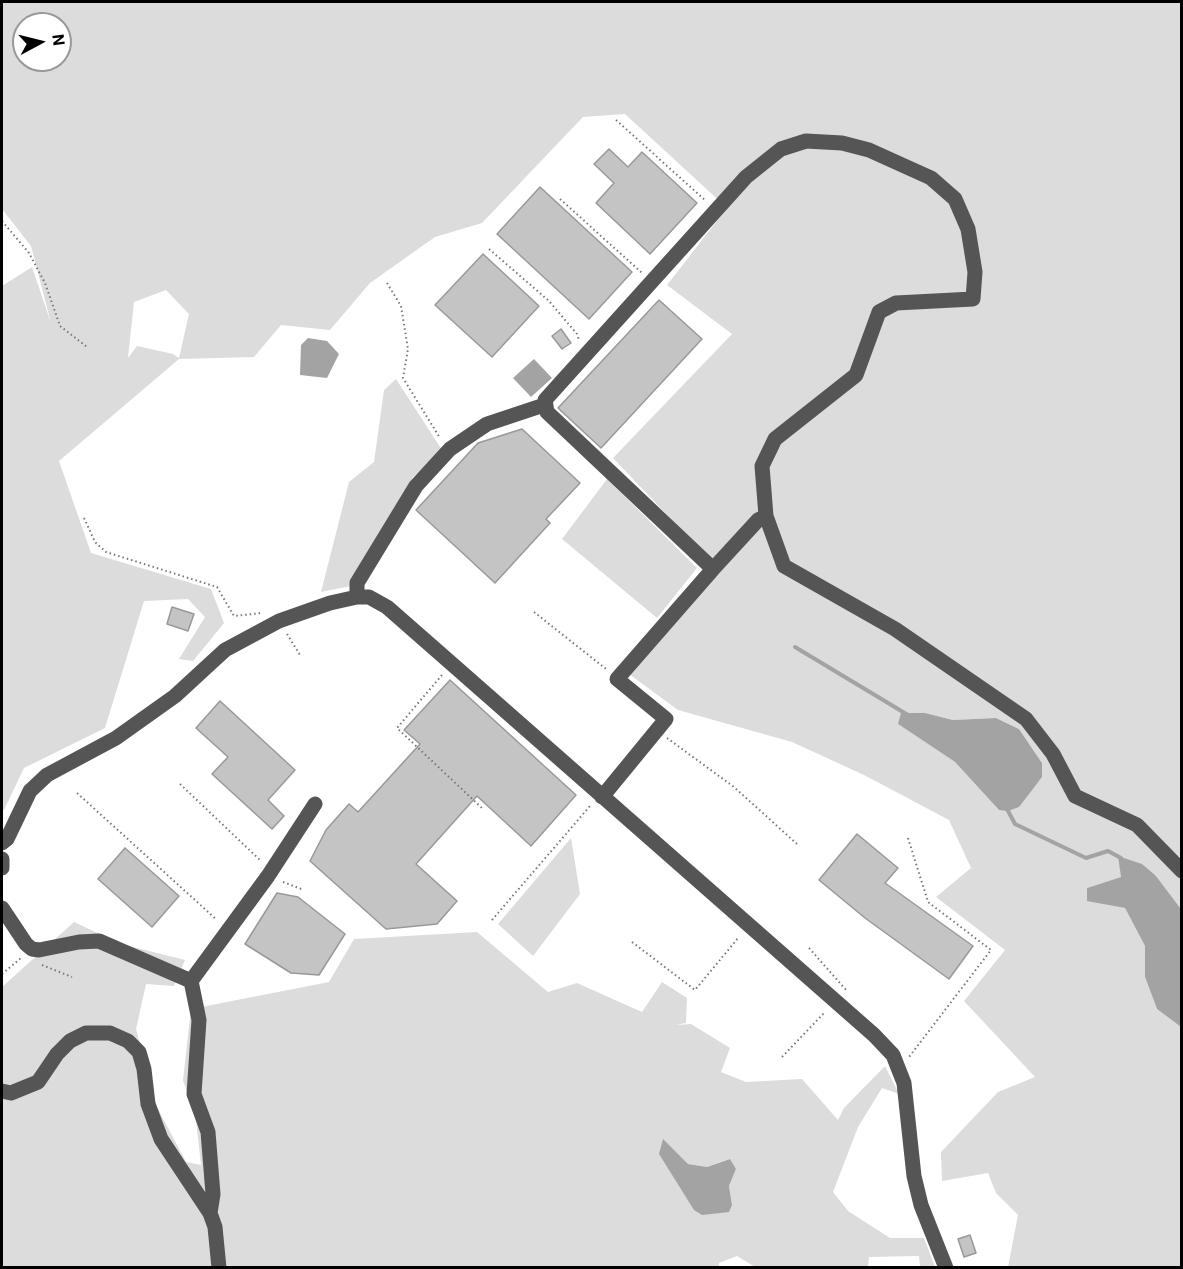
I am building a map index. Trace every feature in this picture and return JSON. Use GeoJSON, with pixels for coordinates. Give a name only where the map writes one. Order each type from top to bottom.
{"type":"FeatureCollection","features":[{"type":"Feature","properties":{"kind":"street"},"geometry":{"type":"LineString","coordinates":[[713,569],[547,411],[544,405],[545,400],[715,208],[746,177],[781,149],[806,141],[842,143],[869,150],[932,178],[955,199],[968,229],[975,272],[973,299],[896,303],[879,312],[856,375],[775,439],[762,466],[766,516],[784,566],[895,629],[1026,719],[1053,754],[1075,796],[1137,825],[1182,871]]}},
{"type":"Feature","properties":{"kind":"street"},"geometry":{"type":"LineString","coordinates":[[357,597],[357,584],[416,486],[450,449],[487,424],[544,405]]}},
{"type":"Feature","properties":{"kind":"street"},"geometry":{"type":"LineString","coordinates":[[602,797],[666,719],[617,679],[713,569],[758,520],[766,516]]}},
{"type":"Feature","properties":{"kind":"street"},"geometry":{"type":"LineString","coordinates":[[2,843],[7,839],[30,791],[46,775],[116,738],[175,696],[225,650],[279,621],[357,597],[369,597],[387,608],[452,664],[874,1035],[893,1055],[904,1083],[914,1176],[921,1205],[946,1268]]}},
{"type":"Feature","properties":{"kind":"street"},"geometry":{"type":"LineString","coordinates":[[210,1213],[213,1194],[208,1132],[194,1094],[199,1020],[191,981],[268,876],[315,804]]}},
{"type":"Feature","properties":{"kind":"street"},"geometry":{"type":"LineString","coordinates":[[2,860],[2,868]]}},
{"type":"Feature","properties":{"kind":"street"},"geometry":{"type":"LineString","coordinates":[[2,908],[32,955],[39,950],[79,942],[99,942],[191,981]]}},
{"type":"Feature","properties":{"kind":"street"},"geometry":{"type":"LineString","coordinates":[[2,1091],[11,1093],[38,1082],[57,1054],[70,1041],[86,1033],[110,1033],[128,1041],[139,1052],[144,1069],[148,1104],[161,1139],[210,1213],[215,1227],[219,1268]]}},
{"type":"Feature","properties":{"kind":"path"},"geometry":{"type":"LineString","coordinates":[[616,120],[715,208]]}},
{"type":"Feature","properties":{"kind":"path"},"geometry":{"type":"LineString","coordinates":[[560,199],[651,281]]}},
{"type":"Feature","properties":{"kind":"path"},"geometry":{"type":"LineString","coordinates":[[2,221],[29,253],[45,283],[60,326],[87,347]]}},
{"type":"Feature","properties":{"kind":"path"},"geometry":{"type":"LineString","coordinates":[[489,249],[549,301],[577,334],[584,357]]}},
{"type":"Feature","properties":{"kind":"path"},"geometry":{"type":"LineString","coordinates":[[387,283],[401,306],[403,317],[408,349],[403,378],[439,437],[450,449]]}},
{"type":"Feature","properties":{"kind":"path"},"geometry":{"type":"LineString","coordinates":[[84,519],[95,542],[106,552],[217,587],[234,616],[267,611]]}},
{"type":"Feature","properties":{"kind":"path"},"geometry":{"type":"LineString","coordinates":[[534,612],[617,679]]}},
{"type":"Feature","properties":{"kind":"path"},"geometry":{"type":"LineString","coordinates":[[279,621],[300,655]]}},
{"type":"Feature","properties":{"kind":"path"},"geometry":{"type":"LineString","coordinates":[[452,664],[397,728],[484,810]]}},
{"type":"Feature","properties":{"kind":"path"},"geometry":{"type":"LineString","coordinates":[[657,731],[734,787],[797,844]]}},
{"type":"Feature","properties":{"kind":"path"},"geometry":{"type":"LineString","coordinates":[[180,784],[259,857],[268,876],[304,891]]}},
{"type":"Feature","properties":{"kind":"path"},"geometry":{"type":"LineString","coordinates":[[77,793],[228,931]]}},
{"type":"Feature","properties":{"kind":"path"},"geometry":{"type":"LineString","coordinates":[[492,920],[593,802],[602,797]]}},
{"type":"Feature","properties":{"kind":"path"},"geometry":{"type":"LineString","coordinates":[[899,1068],[991,950],[928,902],[908,838]]}},
{"type":"Feature","properties":{"kind":"path"},"geometry":{"type":"LineString","coordinates":[[632,942],[695,990],[749,926]]}},
{"type":"Feature","properties":{"kind":"path"},"geometry":{"type":"LineString","coordinates":[[2,974],[32,955],[72,976]]}},
{"type":"Feature","properties":{"kind":"path"},"geometry":{"type":"LineString","coordinates":[[782,1058],[835,1001]]}},
{"type":"Feature","properties":{"kind":"shaded area"},"geometry":{"type":"Polygon","coordinates":[[[2,2],[1181,2],[1181,909],[1156,876],[1119,856],[1121,877],[1087,888],[1087,900],[1125,908],[1145,946],[1145,977],[1157,1009],[1181,1027],[1181,1267],[1008,1267],[1018,1215],[996,1193],[988,1173],[942,1181],[941,1152],[998,1092],[1035,1077],[964,1001],[1005,950],[936,897],[971,868],[949,820],[864,775],[792,742],[678,710],[629,674],[711,561],[613,458],[732,334],[667,285],[727,208],[625,114],[583,117],[482,223],[435,237],[370,283],[330,330],[281,325],[254,357],[179,359],[59,461],[91,553],[211,589],[224,623],[193,661],[179,659],[205,617],[188,599],[144,601],[105,728],[24,768],[4,810],[2,809],[2,286],[32,267],[51,323],[31,246],[2,209],[2,2]],[[166,290],[134,302],[128,358],[137,346],[173,354],[179,358],[189,314],[166,290]],[[925,713],[898,724],[955,762],[999,810],[1042,763],[1019,729],[996,718],[953,720],[925,713]]]}},
{"type":"Feature","properties":{"kind":"shaded area"},"geometry":{"type":"Polygon","coordinates":[[[308,338],[327,341],[339,354],[327,378],[300,375],[301,345],[308,338]]]}},
{"type":"Feature","properties":{"kind":"shaded area"},"geometry":{"type":"Polygon","coordinates":[[[534,359],[552,378],[531,397],[513,378],[534,359]]]}},
{"type":"Feature","properties":{"kind":"shaded area"},"geometry":{"type":"Polygon","coordinates":[[[396,379],[442,450],[413,477],[351,586],[321,592],[349,482],[374,462],[384,390],[396,379]]]}},
{"type":"Feature","properties":{"kind":"shaded area"},"geometry":{"type":"Polygon","coordinates":[[[607,479],[697,568],[657,618],[562,539],[607,479]]]}},
{"type":"Feature","properties":{"kind":"shaded area"},"geometry":{"type":"Polygon","coordinates":[[[901,713],[925,713],[953,720],[996,718],[1019,729],[1042,763],[1042,777],[1019,807],[1008,811],[999,810],[955,762],[898,724],[901,713]]]}},
{"type":"Feature","properties":{"kind":"shaded area"},"geometry":{"type":"Polygon","coordinates":[[[571,838],[580,894],[533,956],[498,924],[571,838]]]}},
{"type":"Feature","properties":{"kind":"shaded area"},"geometry":{"type":"Polygon","coordinates":[[[1118,856],[1142,864],[1156,876],[1181,909],[1181,1027],[1157,1009],[1145,977],[1145,946],[1125,908],[1087,901],[1087,888],[1121,877],[1118,856]]]}},
{"type":"Feature","properties":{"kind":"shaded area"},"geometry":{"type":"Polygon","coordinates":[[[74,922],[121,944],[185,960],[174,986],[146,984],[136,1029],[157,1107],[186,1162],[201,1165],[196,1120],[183,1080],[191,1009],[329,982],[354,939],[477,932],[548,992],[577,983],[642,1012],[662,982],[687,998],[686,1023],[676,1025],[691,1024],[730,1048],[721,1072],[746,1082],[802,1079],[838,1120],[844,1108],[885,1066],[899,1094],[882,1088],[858,1127],[833,1192],[848,1211],[890,1238],[924,1238],[935,1267],[920,1267],[919,1256],[869,1257],[868,1267],[755,1267],[737,1256],[719,1263],[719,1268],[2,1268],[2,987],[74,922]],[[729,1159],[707,1167],[689,1164],[732,1205],[729,1186],[736,1169],[729,1159]]]}},
{"type":"Feature","properties":{"kind":"shaded area"},"geometry":{"type":"Polygon","coordinates":[[[663,1139],[688,1164],[707,1167],[730,1159],[736,1169],[729,1186],[732,1205],[729,1212],[702,1215],[694,1210],[659,1154],[663,1139]]]}},
{"type":"Feature","properties":{"kind":"building"},"geometry":{"type":"Polygon","coordinates":[[[609,149],[628,167],[642,152],[697,203],[650,254],[596,203],[614,183],[594,164],[609,149]]]}},
{"type":"Feature","properties":{"kind":"building"},"geometry":{"type":"Polygon","coordinates":[[[540,187],[632,272],[589,319],[497,234],[540,187]]]}},
{"type":"Feature","properties":{"kind":"building"},"geometry":{"type":"Polygon","coordinates":[[[483,254],[539,306],[492,357],[435,305],[483,254]]]}},
{"type":"Feature","properties":{"kind":"building"},"geometry":{"type":"Polygon","coordinates":[[[659,300],[702,339],[601,448],[558,408],[659,300]]]}},
{"type":"Feature","properties":{"kind":"building"},"geometry":{"type":"Polygon","coordinates":[[[561,329],[571,343],[562,349],[552,336],[561,329]]]}},
{"type":"Feature","properties":{"kind":"building"},"geometry":{"type":"Polygon","coordinates":[[[522,429],[580,483],[546,519],[550,523],[495,583],[416,510],[478,443],[522,429]]]}},
{"type":"Feature","properties":{"kind":"building"},"geometry":{"type":"Polygon","coordinates":[[[172,607],[194,614],[188,631],[167,624],[172,607]]]}},
{"type":"Feature","properties":{"kind":"building"},"geometry":{"type":"Polygon","coordinates":[[[450,680],[576,795],[531,846],[477,796],[416,864],[457,901],[437,924],[386,929],[310,861],[326,830],[349,804],[358,812],[420,744],[404,730],[450,680]]]}},
{"type":"Feature","properties":{"kind":"building"},"geometry":{"type":"Polygon","coordinates":[[[220,701],[295,770],[268,800],[284,816],[272,829],[212,774],[228,757],[196,728],[220,701]]]}},
{"type":"Feature","properties":{"kind":"building"},"geometry":{"type":"Polygon","coordinates":[[[857,834],[898,868],[885,883],[973,946],[949,979],[865,918],[819,880],[857,834]]]}},
{"type":"Feature","properties":{"kind":"building"},"geometry":{"type":"Polygon","coordinates":[[[125,848],[179,896],[152,927],[98,879],[125,848]]]}},
{"type":"Feature","properties":{"kind":"building"},"geometry":{"type":"Polygon","coordinates":[[[277,893],[298,897],[345,934],[319,975],[291,973],[245,944],[277,893]]]}},
{"type":"Feature","properties":{"kind":"building"},"geometry":{"type":"Polygon","coordinates":[[[970,1235],[976,1253],[964,1257],[958,1239],[970,1235]]]}},
{"type":"Feature","properties":{"kind":"waterway"},"geometry":{"type":"LineString","coordinates":[[795,647],[908,715]]}},
{"type":"Feature","properties":{"kind":"waterway"},"geometry":{"type":"LineString","coordinates":[[1007,809],[1015,824],[1086,858],[1108,851],[1121,858]]}}]}
